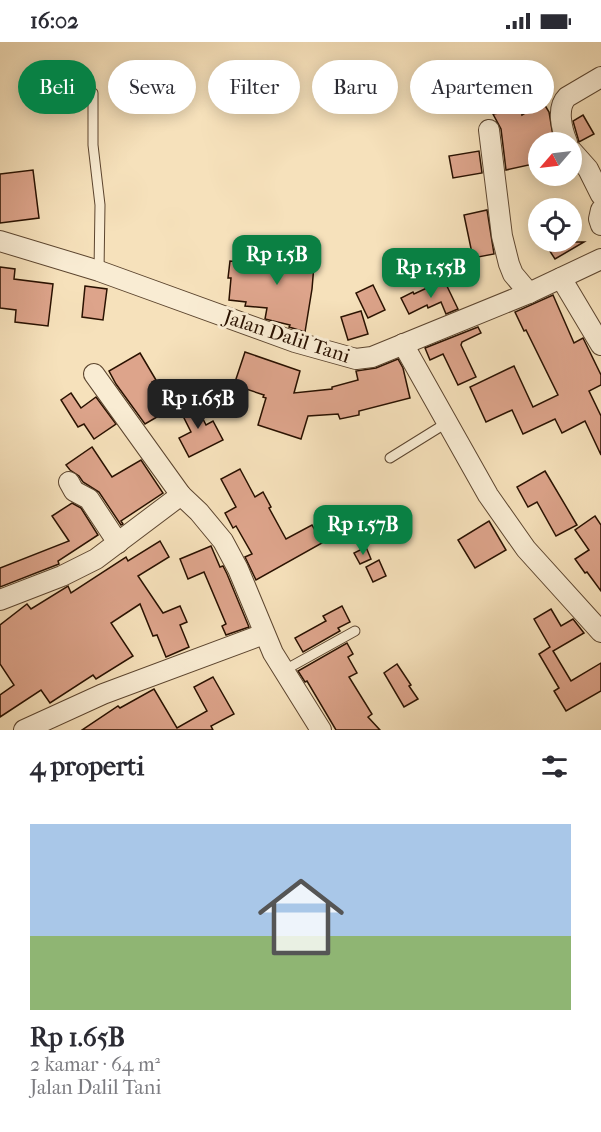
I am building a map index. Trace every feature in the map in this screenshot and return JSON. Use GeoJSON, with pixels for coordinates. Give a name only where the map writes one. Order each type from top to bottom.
{"type":"FeatureCollection","features":[{"type":"Feature","properties":{"kind":"street"},"geometry":{"type":"LineString","coordinates":[[564,132],[562,102],[601,77]]}},
{"type":"Feature","properties":{"kind":"street"},"geometry":{"type":"LineString","coordinates":[[489,130],[502,236],[513,274],[529,294]]}},
{"type":"Feature","properties":{"kind":"street"},"geometry":{"type":"LineString","coordinates":[[582,162],[588,169],[601,195]]}},
{"type":"Feature","properties":{"kind":"street"},"geometry":{"type":"LineString","coordinates":[[601,210],[599,219],[601,225]]}},
{"type":"Feature","properties":{"kind":"street","name":"Jalan Dalil Tani"},"geometry":{"type":"LineString","coordinates":[[0,241],[99,271],[295,342],[356,359],[372,357],[529,294],[601,259]]}},
{"type":"Feature","properties":{"kind":"street"},"geometry":{"type":"LineString","coordinates":[[561,278],[601,345]]}},
{"type":"Feature","properties":{"kind":"street"},"geometry":{"type":"LineString","coordinates":[[403,344],[488,495],[526,549],[601,633]]}},
{"type":"Feature","properties":{"kind":"street"},"geometry":{"type":"LineString","coordinates":[[94,374],[181,495],[199,512],[223,541],[238,568],[264,634],[283,671],[321,730]]}},
{"type":"Feature","properties":{"kind":"street"},"geometry":{"type":"LineString","coordinates":[[69,482],[74,491],[89,499],[118,543]]}},
{"type":"Feature","properties":{"kind":"street"},"geometry":{"type":"LineString","coordinates":[[0,600],[62,576],[96,559],[181,495]]}},
{"type":"Feature","properties":{"kind":"street"},"geometry":{"type":"LineString","coordinates":[[24,730],[103,694],[264,634]]}},
{"type":"Feature","properties":{"kind":"lane"},"geometry":{"type":"LineString","coordinates":[[93,114],[93,145],[100,204],[99,271]]}},
{"type":"Feature","properties":{"kind":"lane"},"geometry":{"type":"LineString","coordinates":[[390,458],[448,422]]}},
{"type":"Feature","properties":{"kind":"lane"},"geometry":{"type":"LineString","coordinates":[[283,671],[355,632]]}},
{"type":"Feature","properties":{"kind":"building"},"geometry":{"type":"Polygon","coordinates":[[[493,114],[549,114],[552,132],[528,132],[528,165],[506,170],[501,129],[493,114]]]}},
{"type":"Feature","properties":{"kind":"building"},"geometry":{"type":"Polygon","coordinates":[[[583,115],[594,134],[582,140],[582,132],[576,132],[573,121],[583,115]]]}},
{"type":"Feature","properties":{"kind":"building"},"geometry":{"type":"Polygon","coordinates":[[[479,151],[482,173],[453,178],[449,156],[479,151]]]}},
{"type":"Feature","properties":{"kind":"building"},"geometry":{"type":"Polygon","coordinates":[[[33,170],[39,218],[0,223],[0,174],[33,170]]]}},
{"type":"Feature","properties":{"kind":"building"},"geometry":{"type":"Polygon","coordinates":[[[487,210],[494,254],[473,258],[464,215],[487,210]]]}},
{"type":"Feature","properties":{"kind":"building"},"geometry":{"type":"Polygon","coordinates":[[[294,239],[314,242],[312,289],[305,332],[289,327],[290,325],[265,319],[267,308],[245,306],[246,302],[229,300],[230,261],[291,265],[294,239]]]}},
{"type":"Feature","properties":{"kind":"building"},"geometry":{"type":"Polygon","coordinates":[[[550,252],[567,252],[555,259],[550,252]]]}},
{"type":"Feature","properties":{"kind":"building"},"geometry":{"type":"Polygon","coordinates":[[[443,254],[449,267],[434,274],[427,261],[443,254]]]}},
{"type":"Feature","properties":{"kind":"building"},"geometry":{"type":"Polygon","coordinates":[[[0,267],[15,269],[14,279],[53,284],[48,326],[15,322],[16,310],[0,308],[0,267]]]}},
{"type":"Feature","properties":{"kind":"building"},"geometry":{"type":"Polygon","coordinates":[[[444,280],[458,309],[446,314],[441,302],[428,308],[427,305],[409,314],[401,298],[444,280]]]}},
{"type":"Feature","properties":{"kind":"building"},"geometry":{"type":"Polygon","coordinates":[[[373,285],[385,310],[368,318],[356,293],[373,285]]]}},
{"type":"Feature","properties":{"kind":"building"},"geometry":{"type":"Polygon","coordinates":[[[85,286],[107,289],[103,320],[82,317],[85,286]]]}},
{"type":"Feature","properties":{"kind":"building"},"geometry":{"type":"Polygon","coordinates":[[[553,295],[574,343],[583,338],[601,375],[601,385],[589,391],[601,416],[601,455],[585,421],[562,433],[555,419],[523,434],[512,410],[486,422],[470,387],[514,366],[533,407],[558,395],[515,312],[553,295]]]}},
{"type":"Feature","properties":{"kind":"building"},"geometry":{"type":"Polygon","coordinates":[[[361,311],[368,334],[348,340],[341,317],[361,311]]]}},
{"type":"Feature","properties":{"kind":"building"},"geometry":{"type":"Polygon","coordinates":[[[478,327],[481,333],[462,342],[461,345],[476,377],[458,385],[443,354],[430,360],[425,348],[478,327]]]}},
{"type":"Feature","properties":{"kind":"building"},"geometry":{"type":"Polygon","coordinates":[[[245,352],[300,371],[294,393],[332,389],[332,387],[358,380],[356,371],[376,368],[398,359],[403,368],[410,398],[359,411],[359,415],[340,419],[338,414],[308,416],[301,439],[258,425],[266,398],[263,397],[264,395],[234,385],[245,352]]]}},
{"type":"Feature","properties":{"kind":"building"},"geometry":{"type":"Polygon","coordinates":[[[140,353],[156,380],[152,382],[169,410],[145,424],[109,371],[140,353]]]}},
{"type":"Feature","properties":{"kind":"building"},"geometry":{"type":"Polygon","coordinates":[[[71,393],[81,408],[96,397],[116,424],[94,439],[84,424],[78,427],[61,400],[71,393]]]}},
{"type":"Feature","properties":{"kind":"building"},"geometry":{"type":"Polygon","coordinates":[[[193,399],[206,425],[213,421],[223,440],[189,457],[179,438],[191,432],[178,406],[193,399]]]}},
{"type":"Feature","properties":{"kind":"building"},"geometry":{"type":"Polygon","coordinates":[[[92,447],[112,477],[141,460],[163,493],[121,521],[123,524],[121,525],[99,492],[83,482],[66,465],[92,447]]]}},
{"type":"Feature","properties":{"kind":"building"},"geometry":{"type":"Polygon","coordinates":[[[240,469],[255,497],[263,492],[286,539],[312,525],[322,543],[256,580],[245,557],[252,554],[236,526],[233,528],[225,513],[236,507],[221,479],[240,469]]]}},
{"type":"Feature","properties":{"kind":"building"},"geometry":{"type":"Polygon","coordinates":[[[545,471],[577,525],[556,536],[537,502],[528,507],[517,487],[545,471]]]}},
{"type":"Feature","properties":{"kind":"building"},"geometry":{"type":"Polygon","coordinates":[[[72,503],[81,508],[98,535],[58,561],[59,564],[0,587],[0,568],[69,541],[52,516],[72,503]]]}},
{"type":"Feature","properties":{"kind":"building"},"geometry":{"type":"Polygon","coordinates":[[[595,516],[601,525],[601,591],[575,559],[589,550],[575,530],[595,516]]]}},
{"type":"Feature","properties":{"kind":"building"},"geometry":{"type":"Polygon","coordinates":[[[489,521],[506,550],[475,568],[458,540],[489,521]]]}},
{"type":"Feature","properties":{"kind":"building"},"geometry":{"type":"Polygon","coordinates":[[[160,541],[169,557],[138,576],[163,613],[180,606],[187,622],[180,625],[189,647],[166,657],[157,635],[153,636],[140,604],[111,623],[133,656],[96,679],[93,675],[50,703],[41,690],[0,717],[0,695],[14,685],[0,664],[0,625],[27,604],[31,609],[68,586],[71,593],[126,557],[128,561],[160,541]]]}},
{"type":"Feature","properties":{"kind":"building"},"geometry":{"type":"Polygon","coordinates":[[[211,546],[220,567],[223,566],[227,574],[249,627],[226,635],[222,626],[226,624],[204,572],[188,579],[180,559],[211,546]]]}},
{"type":"Feature","properties":{"kind":"building"},"geometry":{"type":"Polygon","coordinates":[[[366,547],[371,559],[360,564],[354,553],[366,547]]]}},
{"type":"Feature","properties":{"kind":"building"},"geometry":{"type":"Polygon","coordinates":[[[379,560],[386,576],[373,582],[366,567],[379,560]]]}},
{"type":"Feature","properties":{"kind":"building"},"geometry":{"type":"Polygon","coordinates":[[[342,606],[350,622],[338,628],[340,631],[303,652],[295,638],[326,621],[323,616],[342,606]]]}},
{"type":"Feature","properties":{"kind":"building"},"geometry":{"type":"Polygon","coordinates":[[[551,609],[561,626],[573,619],[584,633],[553,651],[571,681],[601,663],[601,691],[566,711],[554,691],[559,688],[539,654],[550,647],[534,619],[551,609]]]}},
{"type":"Feature","properties":{"kind":"building"},"geometry":{"type":"Polygon","coordinates":[[[347,643],[353,654],[348,657],[357,673],[349,677],[372,714],[368,717],[380,730],[336,730],[307,681],[305,682],[298,671],[347,643]]]}},
{"type":"Feature","properties":{"kind":"building"},"geometry":{"type":"Polygon","coordinates":[[[397,664],[418,699],[404,707],[384,673],[397,664]]]}},
{"type":"Feature","properties":{"kind":"building"},"geometry":{"type":"Polygon","coordinates":[[[213,677],[234,714],[211,726],[213,730],[82,730],[118,706],[120,708],[154,689],[177,728],[207,711],[194,687],[213,677]]]}}]}
